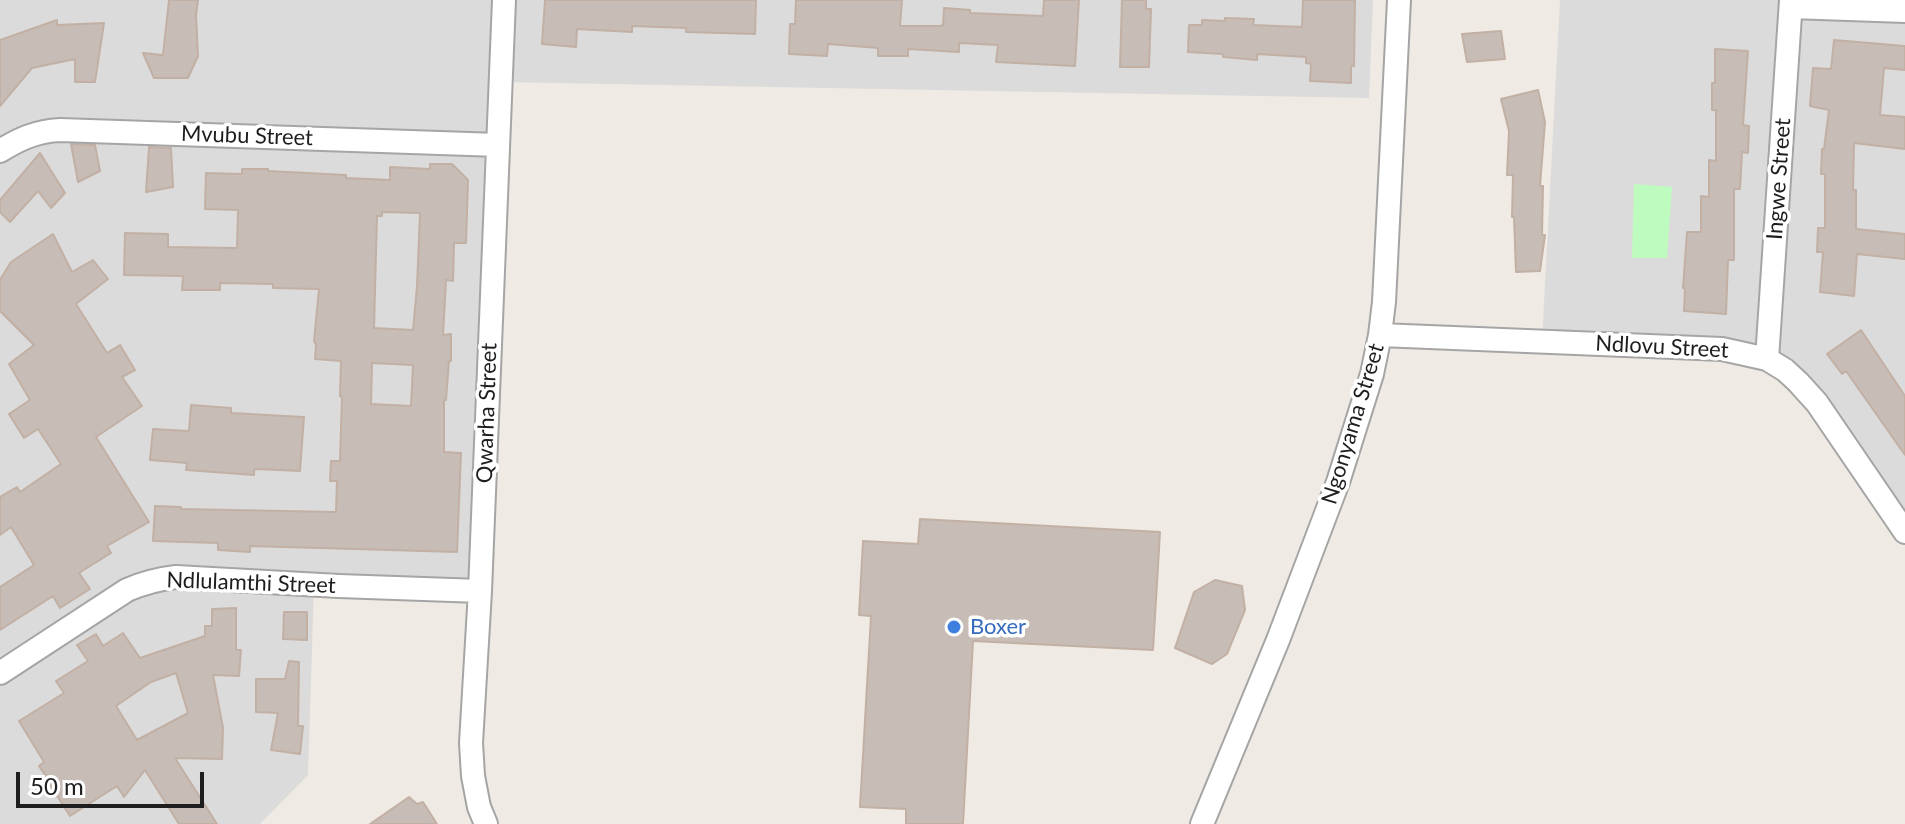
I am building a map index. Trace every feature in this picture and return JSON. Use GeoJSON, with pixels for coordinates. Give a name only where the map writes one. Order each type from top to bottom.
{"type":"FeatureCollection","features":[{"type":"Feature","properties":{"kind":"street","name":"Qwarha Street"},"geometry":{"type":"LineString","coordinates":[[486,824],[473,776],[471,743],[504,0]]}},
{"type":"Feature","properties":{"kind":"street","name":"Ngonyama Street"},"geometry":{"type":"LineString","coordinates":[[1202,824],[1278,640],[1338,482],[1372,374],[1384,302],[1399,0]]}},
{"type":"Feature","properties":{"kind":"street"},"geometry":{"type":"LineString","coordinates":[[1791,3],[1905,11]]}},
{"type":"Feature","properties":{"kind":"street","name":"Ingwe Street"},"geometry":{"type":"LineString","coordinates":[[1767,359],[1791,3]]}},
{"type":"Feature","properties":{"kind":"street","name":"Mvubu Street"},"geometry":{"type":"LineString","coordinates":[[0,151],[34,134],[60,130],[498,145]]}},
{"type":"Feature","properties":{"kind":"street","name":"Ndlovu Street"},"geometry":{"type":"LineString","coordinates":[[1380,335],[1722,349],[1767,359],[1785,370],[1817,403],[1905,532]]}},
{"type":"Feature","properties":{"kind":"street","name":"Ndlulamthi Street"},"geometry":{"type":"LineString","coordinates":[[0,673],[127,590],[160,579],[176,577],[480,591]]}},
{"type":"Feature","properties":{"kind":"shaded area"},"geometry":{"type":"Polygon","coordinates":[[[0,0],[1373,0],[1369,98],[501,82],[480,591],[314,585],[308,775],[260,824],[0,824],[0,0]]]}},
{"type":"Feature","properties":{"kind":"shaded area"},"geometry":{"type":"Polygon","coordinates":[[[1560,0],[1905,0],[1905,532],[1862,467],[1767,359],[1542,341],[1560,0]]]}},
{"type":"Feature","properties":{"kind":"green space"},"geometry":{"type":"Polygon","coordinates":[[[1634,184],[1672,187],[1667,258],[1632,258],[1634,184]]]}},
{"type":"Feature","properties":{"kind":"building"},"geometry":{"type":"Polygon","coordinates":[[[169,0],[198,0],[198,56],[188,78],[154,78],[143,53],[163,55],[169,0]]]}},
{"type":"Feature","properties":{"kind":"building"},"geometry":{"type":"Polygon","coordinates":[[[545,0],[756,0],[755,34],[686,32],[686,28],[632,26],[632,32],[577,29],[576,47],[542,44],[545,0]]]}},
{"type":"Feature","properties":{"kind":"building"},"geometry":{"type":"Polygon","coordinates":[[[796,0],[902,0],[900,26],[940,26],[943,25],[944,8],[970,10],[970,13],[1043,16],[1044,0],[1079,0],[1075,66],[996,62],[998,45],[959,43],[959,52],[908,49],[908,56],[878,56],[878,48],[828,44],[827,56],[789,54],[790,24],[795,24],[796,0]]]}},
{"type":"Feature","properties":{"kind":"building"},"geometry":{"type":"Polygon","coordinates":[[[1122,0],[1146,0],[1146,9],[1151,9],[1149,67],[1120,67],[1122,0]]]}},
{"type":"Feature","properties":{"kind":"building"},"geometry":{"type":"Polygon","coordinates":[[[1303,0],[1355,0],[1351,83],[1310,81],[1311,64],[1306,63],[1306,57],[1257,54],[1257,60],[1188,52],[1189,25],[1202,25],[1202,20],[1254,19],[1253,25],[1302,27],[1303,0]]]}},
{"type":"Feature","properties":{"kind":"building"},"geometry":{"type":"Polygon","coordinates":[[[57,20],[57,25],[104,23],[95,82],[75,82],[75,59],[32,68],[0,106],[0,40],[57,20]]]}},
{"type":"Feature","properties":{"kind":"building"},"geometry":{"type":"Polygon","coordinates":[[[1501,31],[1505,59],[1467,62],[1462,34],[1501,31]]]}},
{"type":"Feature","properties":{"kind":"building"},"geometry":{"type":"Polygon","coordinates":[[[1834,40],[1905,46],[1905,70],[1884,68],[1880,115],[1905,117],[1905,149],[1854,143],[1853,190],[1856,190],[1856,229],[1905,234],[1905,259],[1857,254],[1854,296],[1820,292],[1823,252],[1817,252],[1818,228],[1825,228],[1825,174],[1821,174],[1829,110],[1810,106],[1813,68],[1831,69],[1834,40]]]}},
{"type":"Feature","properties":{"kind":"building"},"geometry":{"type":"Polygon","coordinates":[[[1715,49],[1748,51],[1743,125],[1749,126],[1748,153],[1742,152],[1740,189],[1734,189],[1734,260],[1728,260],[1726,314],[1684,311],[1683,288],[1687,232],[1701,232],[1701,196],[1709,197],[1709,160],[1716,161],[1716,110],[1712,110],[1715,49]]]}},
{"type":"Feature","properties":{"kind":"building"},"geometry":{"type":"Polygon","coordinates":[[[1538,90],[1545,122],[1540,186],[1543,186],[1542,235],[1545,235],[1540,271],[1516,272],[1513,175],[1507,175],[1509,131],[1501,99],[1538,90]]]}},
{"type":"Feature","properties":{"kind":"building"},"geometry":{"type":"Polygon","coordinates":[[[71,144],[95,145],[100,171],[78,182],[71,144]]]}},
{"type":"Feature","properties":{"kind":"building"},"geometry":{"type":"Polygon","coordinates":[[[149,147],[171,148],[173,187],[146,192],[149,147]]]}},
{"type":"Feature","properties":{"kind":"building"},"geometry":{"type":"Polygon","coordinates":[[[40,153],[65,193],[51,208],[38,191],[10,222],[0,212],[0,200],[40,153]]]}},
{"type":"Feature","properties":{"kind":"building"},"geometry":{"type":"Polygon","coordinates":[[[430,164],[452,164],[468,180],[466,243],[454,243],[453,281],[446,280],[443,335],[451,334],[451,361],[444,400],[444,452],[461,453],[457,552],[250,546],[250,552],[218,550],[218,543],[153,541],[155,506],[336,512],[337,481],[330,481],[331,461],[340,461],[341,361],[315,359],[319,289],[220,283],[220,290],[182,290],[183,276],[124,275],[125,233],[168,234],[168,247],[237,248],[238,210],[205,209],[206,173],[242,174],[242,169],[268,169],[390,180],[390,167],[430,169],[430,164]],[[382,212],[382,216],[377,216],[374,328],[413,330],[420,213],[382,212]],[[372,363],[371,404],[411,406],[413,365],[372,363]]]}},
{"type":"Feature","properties":{"kind":"building"},"geometry":{"type":"Polygon","coordinates":[[[53,234],[72,272],[93,260],[108,279],[76,304],[107,353],[120,345],[135,370],[122,377],[142,406],[96,437],[149,522],[107,546],[111,553],[79,573],[90,589],[60,608],[53,596],[0,630],[0,587],[34,565],[11,527],[0,535],[0,497],[17,487],[20,492],[61,464],[38,429],[24,438],[9,414],[30,400],[9,364],[34,345],[0,311],[0,280],[11,262],[53,234]]]}},
{"type":"Feature","properties":{"kind":"building"},"geometry":{"type":"Polygon","coordinates":[[[1861,330],[1905,396],[1905,455],[1846,371],[1842,374],[1827,354],[1861,330]]]}},
{"type":"Feature","properties":{"kind":"building"},"geometry":{"type":"Polygon","coordinates":[[[191,405],[231,408],[231,413],[304,417],[300,471],[257,469],[254,475],[186,470],[187,463],[150,460],[153,429],[189,431],[191,405]]]}},
{"type":"Feature","properties":{"kind":"building"},"geometry":{"type":"Polygon","coordinates":[[[920,519],[1160,532],[1153,650],[973,641],[963,824],[906,824],[906,809],[860,807],[871,616],[859,615],[863,541],[918,544],[920,519]]]}},
{"type":"Feature","properties":{"kind":"building"},"geometry":{"type":"Polygon","coordinates":[[[1215,580],[1242,586],[1245,610],[1227,654],[1212,664],[1175,648],[1194,592],[1215,580]]]}},
{"type":"Feature","properties":{"kind":"building"},"geometry":{"type":"Polygon","coordinates":[[[236,608],[236,650],[241,650],[239,676],[213,675],[223,728],[222,759],[175,758],[217,824],[179,824],[145,770],[124,797],[117,786],[70,816],[39,766],[44,762],[19,721],[64,693],[56,681],[88,661],[77,645],[96,634],[103,646],[123,633],[140,658],[205,636],[205,626],[212,626],[212,609],[236,608]],[[176,673],[151,682],[116,706],[137,740],[188,713],[176,673]]]}},
{"type":"Feature","properties":{"kind":"building"},"geometry":{"type":"Polygon","coordinates":[[[284,612],[307,612],[307,640],[283,639],[284,612]]]}},
{"type":"Feature","properties":{"kind":"building"},"geometry":{"type":"Polygon","coordinates":[[[289,661],[299,662],[298,726],[303,726],[300,754],[271,750],[278,713],[256,712],[256,679],[285,679],[289,661]]]}},
{"type":"Feature","properties":{"kind":"building"},"geometry":{"type":"Polygon","coordinates":[[[409,797],[417,804],[423,802],[437,824],[370,824],[409,797]]]}},
{"type":"Feature","properties":{"kind":"place","name":"Boxer"},"geometry":{"type":"Point","coordinates":[954,627]}}]}
